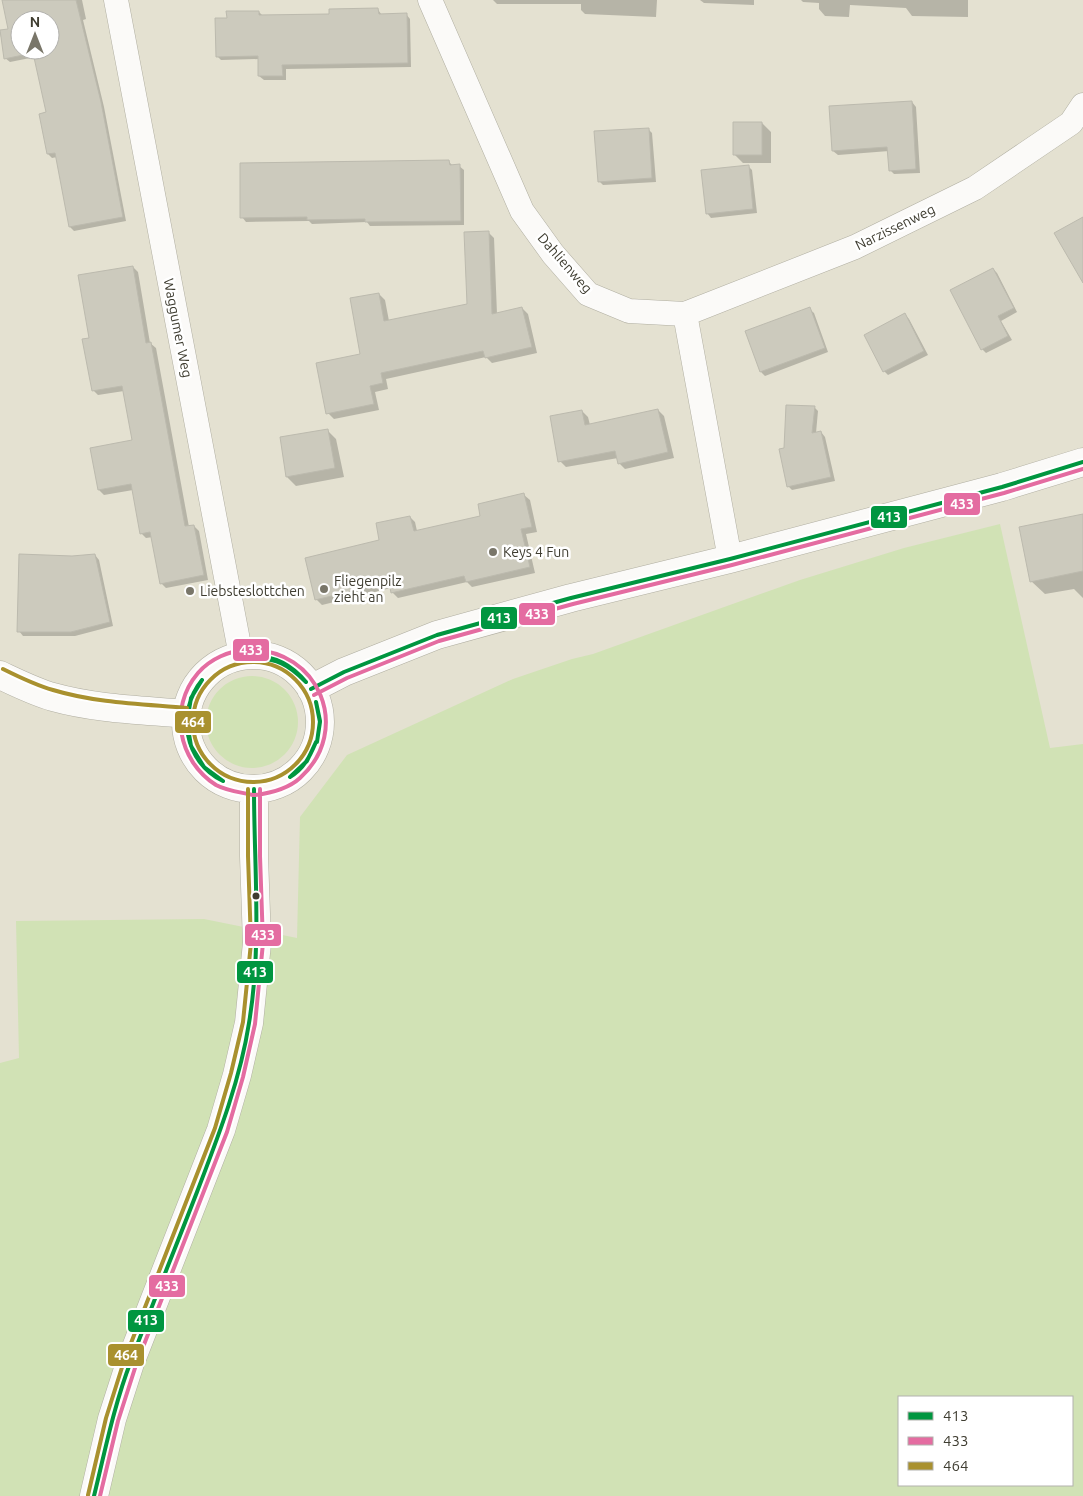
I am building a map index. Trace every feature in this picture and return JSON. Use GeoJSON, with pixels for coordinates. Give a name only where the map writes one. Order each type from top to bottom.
{"type":"FeatureCollection","features":[{"type":"Feature","properties":{"kind":"main road"},"geometry":{"type":"LineString","coordinates":[[311,689],[344,672],[437,635],[572,598],[730,560],[1002,487],[1083,462]]}},
{"type":"Feature","properties":{"kind":"main road"},"geometry":{"type":"LineString","coordinates":[[241,656],[261,656],[281,661],[298,673],[311,689],[318,705],[320,721],[318,738],[312,754],[302,768],[289,778],[274,785],[254,789],[243,788],[216,778],[204,768],[195,756],[189,743],[186,729],[186,714],[190,698],[199,682],[210,670],[224,661],[241,656]]}},
{"type":"Feature","properties":{"kind":"main road"},"geometry":{"type":"LineString","coordinates":[[0,676],[52,696],[78,702],[104,707],[186,714]]}},
{"type":"Feature","properties":{"kind":"main road"},"geometry":{"type":"LineString","coordinates":[[94,1496],[112,1419],[130,1363],[224,1121],[249,1023],[257,943],[254,789]]}},
{"type":"Feature","properties":{"kind":"street","name":"Waggumer Weg"},"geometry":{"type":"LineString","coordinates":[[116,0],[241,656]]}},
{"type":"Feature","properties":{"kind":"street","name":"Dahlienweg"},"geometry":{"type":"LineString","coordinates":[[430,0],[522,211],[553,254],[588,294],[629,311],[685,314]]}},
{"type":"Feature","properties":{"kind":"street","name":"Narzissenweg"},"geometry":{"type":"LineString","coordinates":[[685,314],[855,247],[975,188],[1072,123],[1083,105]]}},
{"type":"Feature","properties":{"kind":"street"},"geometry":{"type":"LineString","coordinates":[[685,314],[730,560]]}},
{"type":"Feature","properties":{"kind":"green space"},"geometry":{"type":"Polygon","coordinates":[[[1000,524],[1050,748],[1083,744],[1083,1496],[0,1496],[0,1063],[19,1058],[16,921],[204,919],[297,938],[300,817],[347,755],[513,679],[593,654],[800,580],[904,548],[1000,524]]]}},
{"type":"Feature","properties":{"kind":"green space"},"geometry":{"type":"Polygon","coordinates":[[[252,676],[270,679],[285,689],[295,704],[298,722],[295,740],[285,755],[270,765],[252,768],[234,765],[219,755],[209,740],[206,722],[209,704],[219,689],[234,679],[252,676]]]}},
{"type":"Feature","properties":{"kind":"building"},"geometry":{"type":"Polygon","coordinates":[[[2,0],[76,0],[101,102],[123,217],[69,227],[55,153],[47,154],[39,114],[46,112],[35,60],[60,60],[60,10],[10,10],[10,58],[4,59],[0,30],[8,29],[2,0]]]}},
{"type":"Feature","properties":{"kind":"building"},"geometry":{"type":"Polygon","coordinates":[[[378,8],[379,14],[407,13],[408,63],[282,65],[283,76],[258,76],[258,56],[216,57],[215,18],[227,18],[226,11],[259,11],[259,15],[329,14],[329,9],[378,8]]]}},
{"type":"Feature","properties":{"kind":"building"},"geometry":{"type":"Polygon","coordinates":[[[912,101],[916,169],[889,171],[887,147],[832,151],[829,106],[912,101]]]}},
{"type":"Feature","properties":{"kind":"building"},"geometry":{"type":"Polygon","coordinates":[[[733,122],[762,122],[762,155],[733,155],[733,122]]]}},
{"type":"Feature","properties":{"kind":"building"},"geometry":{"type":"Polygon","coordinates":[[[649,128],[652,178],[598,182],[594,131],[649,128]]]}},
{"type":"Feature","properties":{"kind":"building"},"geometry":{"type":"Polygon","coordinates":[[[449,160],[450,165],[460,164],[461,221],[365,222],[365,219],[307,220],[307,217],[240,218],[240,163],[449,160]]]}},
{"type":"Feature","properties":{"kind":"building"},"geometry":{"type":"Polygon","coordinates":[[[749,165],[753,209],[706,214],[701,170],[749,165]]]}},
{"type":"Feature","properties":{"kind":"building"},"geometry":{"type":"Polygon","coordinates":[[[1083,217],[1083,283],[1054,233],[1083,217]]]}},
{"type":"Feature","properties":{"kind":"building"},"geometry":{"type":"Polygon","coordinates":[[[489,231],[492,314],[522,307],[532,347],[485,358],[483,351],[381,373],[383,383],[370,386],[374,404],[326,414],[316,363],[360,354],[350,298],[379,293],[384,321],[467,304],[464,232],[489,231]]]}},
{"type":"Feature","properties":{"kind":"building"},"geometry":{"type":"Polygon","coordinates":[[[133,266],[146,343],[151,342],[185,526],[194,525],[204,575],[160,584],[150,532],[140,534],[131,484],[98,490],[90,448],[132,440],[122,386],[92,391],[82,339],[89,338],[78,275],[133,266]]]}},
{"type":"Feature","properties":{"kind":"building"},"geometry":{"type":"Polygon","coordinates":[[[993,268],[1014,308],[998,316],[1008,336],[981,350],[950,290],[993,268]]]}},
{"type":"Feature","properties":{"kind":"building"},"geometry":{"type":"Polygon","coordinates":[[[810,307],[825,348],[760,372],[745,331],[810,307]]]}},
{"type":"Feature","properties":{"kind":"building"},"geometry":{"type":"Polygon","coordinates":[[[905,313],[924,351],[883,372],[864,335],[905,313]]]}},
{"type":"Feature","properties":{"kind":"building"},"geometry":{"type":"Polygon","coordinates":[[[786,405],[815,406],[812,433],[821,431],[831,477],[787,487],[779,449],[784,448],[786,405]]]}},
{"type":"Feature","properties":{"kind":"building"},"geometry":{"type":"Polygon","coordinates":[[[658,409],[668,452],[618,464],[615,451],[558,462],[550,416],[582,410],[585,425],[658,409]]]}},
{"type":"Feature","properties":{"kind":"building"},"geometry":{"type":"Polygon","coordinates":[[[328,429],[335,468],[286,477],[280,437],[328,429]]]}},
{"type":"Feature","properties":{"kind":"building"},"geometry":{"type":"Polygon","coordinates":[[[524,493],[532,527],[521,529],[530,567],[466,582],[464,576],[391,593],[389,582],[315,600],[305,558],[379,540],[376,523],[410,516],[414,531],[480,516],[478,504],[524,493]]]}},
{"type":"Feature","properties":{"kind":"building"},"geometry":{"type":"Polygon","coordinates":[[[1083,514],[1083,571],[1030,582],[1019,527],[1083,514]]]}},
{"type":"Feature","properties":{"kind":"building"},"geometry":{"type":"Polygon","coordinates":[[[19,554],[72,556],[95,554],[110,622],[71,632],[17,632],[19,554]]]}},
{"type":"Feature","properties":{"kind":"transit line","name":"413"},"geometry":{"type":"LineString","coordinates":[[311,689],[344,672],[437,635],[571,598],[730,559],[1002,487],[1083,462]]}},
{"type":"Feature","properties":{"kind":"transit line","name":"433"},"geometry":{"type":"LineString","coordinates":[[314,695],[347,678],[439,641],[573,604],[732,565],[1004,493],[1083,469]]}},
{"type":"Feature","properties":{"kind":"transit line","name":"433"},"geometry":{"type":"LineString","coordinates":[[253,795],[220,787],[203,775],[193,762],[186,748],[180,717],[189,687],[198,673],[214,660],[241,650],[273,653],[294,662],[310,677],[320,695],[326,716],[324,737],[316,759],[300,778],[279,790],[255,795]]}},
{"type":"Feature","properties":{"kind":"transit line","name":"413"},"geometry":{"type":"LineString","coordinates":[[251,656],[282,663],[306,682]]}},
{"type":"Feature","properties":{"kind":"transit line","name":"413"},"geometry":{"type":"LineString","coordinates":[[251,656],[267,657],[282,662],[306,682]]}},
{"type":"Feature","properties":{"kind":"transit line","name":"464"},"geometry":{"type":"LineString","coordinates":[[253,662],[276,666],[296,679],[309,699],[313,722],[309,745],[296,765],[276,778],[253,782],[230,778],[210,765],[197,745],[193,722],[197,699],[210,679],[230,666],[253,662]]}},
{"type":"Feature","properties":{"kind":"transit line","name":"464"},"geometry":{"type":"LineString","coordinates":[[3,669],[40,686],[86,698],[187,708]]}},
{"type":"Feature","properties":{"kind":"transit line","name":"413"},"geometry":{"type":"LineString","coordinates":[[202,680],[191,698],[187,722],[191,746],[204,767],[223,781]]}},
{"type":"Feature","properties":{"kind":"transit line","name":"413"},"geometry":{"type":"LineString","coordinates":[[202,680],[194,693],[189,707],[188,735],[192,749],[200,762],[210,773],[223,781]]}},
{"type":"Feature","properties":{"kind":"transit line","name":"413"},"geometry":{"type":"LineString","coordinates":[[316,702],[320,722],[317,742]]}},
{"type":"Feature","properties":{"kind":"transit line","name":"413"},"geometry":{"type":"LineString","coordinates":[[316,702],[320,721],[317,742]]}},
{"type":"Feature","properties":{"kind":"transit line","name":"413"},"geometry":{"type":"LineString","coordinates":[[290,777],[307,761],[316,742]]}},
{"type":"Feature","properties":{"kind":"transit line","name":"413"},"geometry":{"type":"LineString","coordinates":[[290,777],[303,766],[316,742]]}},
{"type":"Feature","properties":{"kind":"transit line","name":"464"},"geometry":{"type":"LineString","coordinates":[[88,1495],[106,1418],[124,1361],[215,1128],[243,1022],[251,943],[248,789]]}},
{"type":"Feature","properties":{"kind":"transit line","name":"413"},"geometry":{"type":"LineString","coordinates":[[94,1496],[110,1428],[125,1378],[220,1130],[245,1045],[253,994],[255,965],[254,789]]}},
{"type":"Feature","properties":{"kind":"transit line","name":"433"},"geometry":{"type":"LineString","coordinates":[[100,1496],[118,1421],[136,1365],[227,1132],[243,1077],[255,1024],[263,943],[260,789]]}},
{"type":"Feature","properties":{"kind":"place","name":"Keys 4 Fun"},"geometry":{"type":"Point","coordinates":[493,552]}},
{"type":"Feature","properties":{"kind":"place","name":"Fliegenpilz zieht an"},"geometry":{"type":"Point","coordinates":[324,589]}},
{"type":"Feature","properties":{"kind":"place","name":"Liebsteslottchen"},"geometry":{"type":"Point","coordinates":[190,591]}}]}
